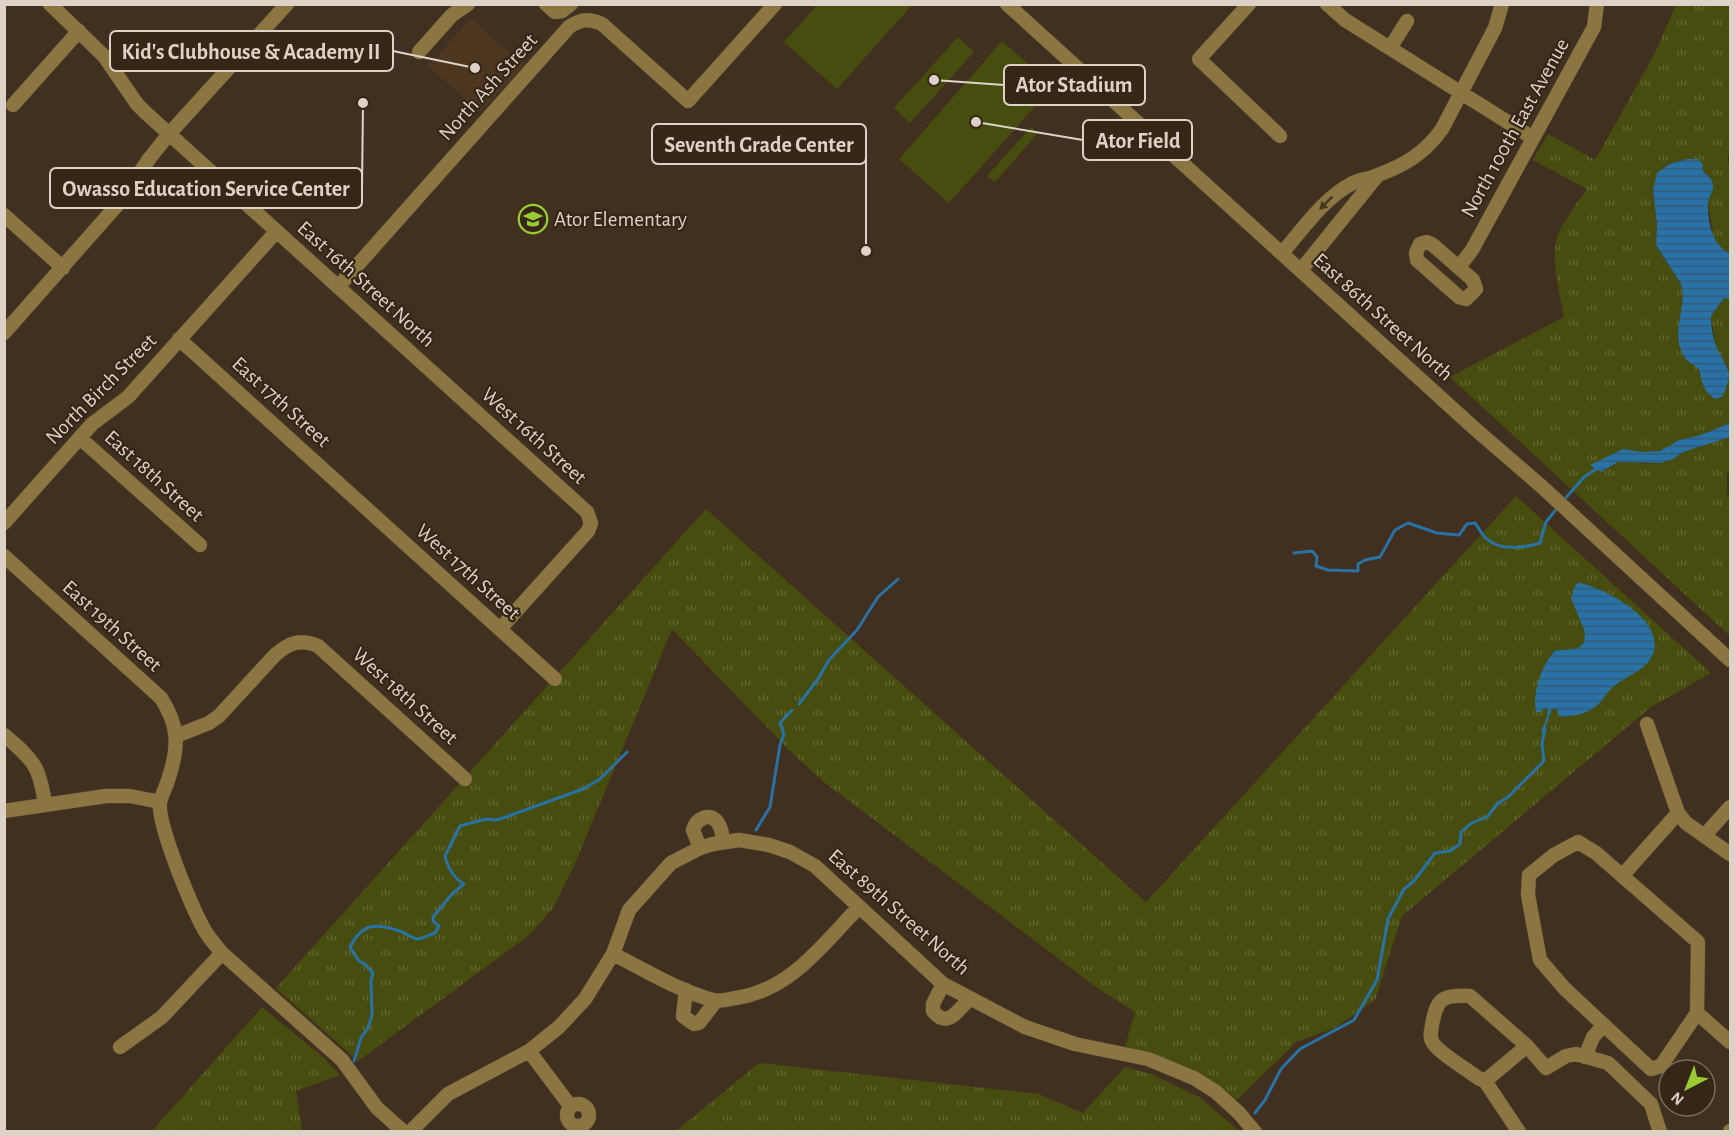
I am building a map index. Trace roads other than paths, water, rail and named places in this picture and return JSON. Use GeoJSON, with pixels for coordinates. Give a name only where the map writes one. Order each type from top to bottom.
{"type":"FeatureCollection","features":[{"type":"Feature","properties":{"kind":"street","name":"East 16th Street North"},"geometry":{"type":"LineString","coordinates":[[50,4],[104,56],[137,104],[169,135],[453,391]]}},
{"type":"Feature","properties":{"kind":"street"},"geometry":{"type":"LineString","coordinates":[[4,333],[119,203],[149,159],[169,135],[287,4]]}},
{"type":"Feature","properties":{"kind":"street"},"geometry":{"type":"LineString","coordinates":[[419,52],[452,15],[468,4]]}},
{"type":"Feature","properties":{"kind":"street"},"geometry":{"type":"LineString","coordinates":[[546,4],[555,12],[562,11],[571,4]]}},
{"type":"Feature","properties":{"kind":"street","name":"North Ash Street"},"geometry":{"type":"LineString","coordinates":[[338,287],[569,27],[576,22],[587,19],[602,24],[688,101],[775,4]]}},
{"type":"Feature","properties":{"kind":"street","name":"East 86th Street North"},"geometry":{"type":"LineString","coordinates":[[1007,4],[1731,660]]}},
{"type":"Feature","properties":{"kind":"street"},"geometry":{"type":"LineString","coordinates":[[1249,4],[1199,59],[1280,136]]}},
{"type":"Feature","properties":{"kind":"street"},"geometry":{"type":"LineString","coordinates":[[1327,4],[1345,20],[1533,138]]}},
{"type":"Feature","properties":{"kind":"street"},"geometry":{"type":"LineString","coordinates":[[1282,253],[1336,194],[1353,183],[1377,176],[1413,159],[1425,150],[1442,129],[1495,28],[1502,4]]}},
{"type":"Feature","properties":{"kind":"street","name":"North 100th East Avenue"},"geometry":{"type":"LineString","coordinates":[[1459,267],[1472,250],[1594,27],[1598,4]]}},
{"type":"Feature","properties":{"kind":"street"},"geometry":{"type":"LineString","coordinates":[[1390,48],[1407,21]]}},
{"type":"Feature","properties":{"kind":"street"},"geometry":{"type":"LineString","coordinates":[[13,105],[79,31]]}},
{"type":"Feature","properties":{"kind":"street"},"geometry":{"type":"LineString","coordinates":[[1301,270],[1377,176]]}},
{"type":"Feature","properties":{"kind":"street"},"geometry":{"type":"LineString","coordinates":[[4,215],[63,268]]}},
{"type":"Feature","properties":{"kind":"street","name":"North Birch Street"},"geometry":{"type":"LineString","coordinates":[[4,523],[92,424],[128,397],[276,232]]}},
{"type":"Feature","properties":{"kind":"street"},"geometry":{"type":"LineString","coordinates":[[1427,242],[1433,245],[1459,267],[1473,280],[1476,289],[1466,299],[1459,297],[1417,260],[1416,253],[1420,244],[1427,242]]}},
{"type":"Feature","properties":{"kind":"street","name":"East 17th Street"},"geometry":{"type":"LineString","coordinates":[[179,339],[354,495]]}},
{"type":"Feature","properties":{"kind":"street","name":"West 16th Street"},"geometry":{"type":"LineString","coordinates":[[453,391],[587,512],[591,523],[588,531],[500,629]]}},
{"type":"Feature","properties":{"kind":"street","name":"East 18th Street"},"geometry":{"type":"LineString","coordinates":[[80,438],[200,545]]}},
{"type":"Feature","properties":{"kind":"street","name":"West 17th Street"},"geometry":{"type":"LineString","coordinates":[[354,495],[555,679]]}},
{"type":"Feature","properties":{"kind":"street","name":"East 19th Street"},"geometry":{"type":"LineString","coordinates":[[4,556],[161,698],[171,714],[176,736]]}},
{"type":"Feature","properties":{"kind":"street","name":"West 18th Street"},"geometry":{"type":"LineString","coordinates":[[176,736],[209,723],[219,716],[274,655],[292,642],[301,641],[318,645],[465,779]]}},
{"type":"Feature","properties":{"kind":"street"},"geometry":{"type":"LineString","coordinates":[[1647,724],[1678,813],[1686,823],[1731,854]]}},
{"type":"Feature","properties":{"kind":"street"},"geometry":{"type":"LineString","coordinates":[[4,735],[33,763],[41,778],[45,805]]}},
{"type":"Feature","properties":{"kind":"street"},"geometry":{"type":"LineString","coordinates":[[176,736],[175,759],[160,802],[160,814],[165,836],[206,933],[222,953],[342,1060],[377,1108],[404,1131]]}},
{"type":"Feature","properties":{"kind":"street"},"geometry":{"type":"LineString","coordinates":[[4,811],[117,795],[160,802]]}},
{"type":"Feature","properties":{"kind":"street"},"geometry":{"type":"LineString","coordinates":[[1705,835],[1731,807]]}},
{"type":"Feature","properties":{"kind":"street"},"geometry":{"type":"LineString","coordinates":[[1622,876],[1678,813]]}},
{"type":"Feature","properties":{"kind":"street"},"geometry":{"type":"LineString","coordinates":[[410,1131],[448,1094],[529,1051],[559,1028],[585,999],[613,954],[629,910],[671,864],[700,848],[693,831],[696,822],[704,817],[713,818],[720,825],[723,841]]}},
{"type":"Feature","properties":{"kind":"street","name":"East 89th Street North"},"geometry":{"type":"LineString","coordinates":[[700,848],[723,841],[739,840],[769,845],[790,852],[815,866],[943,984],[1025,1027],[1075,1044],[1148,1059],[1194,1078],[1232,1106],[1256,1131]]}},
{"type":"Feature","properties":{"kind":"street"},"geometry":{"type":"LineString","coordinates":[[1578,842],[1596,853],[1698,942],[1697,1013],[1660,1066],[1651,1069],[1565,989],[1540,960],[1528,895],[1528,874],[1554,855],[1578,842]]}},
{"type":"Feature","properties":{"kind":"street"},"geometry":{"type":"LineString","coordinates":[[613,954],[686,990],[716,1001],[741,997],[769,989],[794,974],[859,907]]}},
{"type":"Feature","properties":{"kind":"street"},"geometry":{"type":"LineString","coordinates":[[120,1047],[162,1017],[222,953]]}},
{"type":"Feature","properties":{"kind":"street"},"geometry":{"type":"LineString","coordinates":[[943,984],[933,1004],[933,1011],[937,1017],[944,1020],[951,1019],[969,999]]}},
{"type":"Feature","properties":{"kind":"street"},"geometry":{"type":"LineString","coordinates":[[686,990],[683,1016],[694,1024],[699,1023],[716,1001]]}},
{"type":"Feature","properties":{"kind":"street"},"geometry":{"type":"LineString","coordinates":[[1519,1131],[1485,1081],[1434,1045],[1430,1037],[1435,1009],[1439,1001],[1451,996],[1470,996],[1527,1046],[1546,1068],[1566,1056],[1576,1054],[1608,1063],[1651,1104],[1660,1131]]}},
{"type":"Feature","properties":{"kind":"street"},"geometry":{"type":"LineString","coordinates":[[1697,1013],[1731,1042]]}},
{"type":"Feature","properties":{"kind":"street"},"geometry":{"type":"LineString","coordinates":[[1585,1057],[1593,1037],[1604,1025]]}},
{"type":"Feature","properties":{"kind":"street"},"geometry":{"type":"LineString","coordinates":[[1485,1081],[1527,1046]]}},
{"type":"Feature","properties":{"kind":"street"},"geometry":{"type":"LineString","coordinates":[[529,1051],[571,1107]]}},
{"type":"Feature","properties":{"kind":"water"},"geometry":{"type":"Polygon","coordinates":[[[1687,159],[1698,159],[1703,165],[1702,170],[1712,181],[1713,187],[1708,204],[1710,226],[1719,245],[1730,254],[1730,299],[1724,298],[1711,316],[1715,342],[1729,376],[1723,396],[1716,399],[1706,390],[1699,369],[1685,359],[1679,345],[1678,332],[1683,296],[1681,284],[1656,245],[1657,225],[1653,190],[1657,173],[1670,164],[1687,159]]]}},
{"type":"Feature","properties":{"kind":"water"},"geometry":{"type":"Polygon","coordinates":[[[1730,423],[1730,437],[1683,452],[1661,463],[1618,462],[1601,472],[1590,465],[1623,449],[1643,452],[1660,451],[1679,440],[1701,435],[1730,423]]]}},
{"type":"Feature","properties":{"kind":"water"},"geometry":{"type":"Polygon","coordinates":[[[1580,583],[1605,592],[1633,610],[1652,632],[1655,645],[1647,663],[1614,686],[1594,708],[1578,715],[1561,717],[1557,709],[1552,709],[1543,734],[1541,731],[1548,710],[1546,708],[1536,712],[1535,705],[1542,671],[1555,651],[1578,648],[1584,643],[1585,632],[1571,598],[1576,584],[1580,583]]]}},
{"type":"Feature","properties":{"kind":"waterway"},"geometry":{"type":"LineString","coordinates":[[1564,500],[1584,477],[1598,468]]}},
{"type":"Feature","properties":{"kind":"waterway"},"geometry":{"type":"LineString","coordinates":[[1294,553],[1312,551],[1317,557],[1316,566],[1328,570],[1358,571],[1358,564],[1380,557],[1395,530],[1408,523],[1437,533],[1459,535],[1467,524],[1475,523],[1492,543],[1505,547],[1527,546],[1540,543],[1546,522],[1558,507]]}},
{"type":"Feature","properties":{"kind":"waterway"},"geometry":{"type":"LineString","coordinates":[[799,704],[829,660],[857,630],[878,597],[898,579]]}},
{"type":"Feature","properties":{"kind":"waterway"},"geometry":{"type":"LineString","coordinates":[[756,830],[770,807],[780,745],[784,734],[780,723],[792,710]]}},
{"type":"Feature","properties":{"kind":"waterway"},"geometry":{"type":"LineString","coordinates":[[1255,1113],[1265,1100],[1281,1069],[1300,1049],[1354,1020],[1377,980],[1388,919],[1404,889],[1414,881],[1435,853],[1450,851],[1460,844],[1461,832],[1470,824],[1488,816],[1497,804],[1508,797],[1544,761],[1542,744],[1545,729]]}},
{"type":"Feature","properties":{"kind":"waterway"},"geometry":{"type":"LineString","coordinates":[[354,1061],[361,1038],[368,1028],[372,1015],[371,980],[373,973],[359,961],[350,947],[359,933],[376,926],[400,931],[417,939],[435,933],[439,926],[433,921],[433,917],[452,894],[464,884],[451,872],[445,856],[460,826],[486,819],[503,818],[583,789],[600,779],[627,752]]}},
{"type":"Feature","properties":{"kind":"place","name":"Kid's Clubhouse & Academy II"},"geometry":{"type":"Point","coordinates":[475,68]}},
{"type":"Feature","properties":{"kind":"place","name":"Ator Stadium"},"geometry":{"type":"Point","coordinates":[934,80]}},
{"type":"Feature","properties":{"kind":"place","name":"Owasso Education Service Center"},"geometry":{"type":"Point","coordinates":[363,103]}},
{"type":"Feature","properties":{"kind":"place","name":"Ator Field"},"geometry":{"type":"Point","coordinates":[976,122]}},
{"type":"Feature","properties":{"kind":"place","name":"Ator Elementary"},"geometry":{"type":"Point","coordinates":[533,219]}},
{"type":"Feature","properties":{"kind":"place","name":"Seventh Grade Center"},"geometry":{"type":"Point","coordinates":[866,251]}}]}
